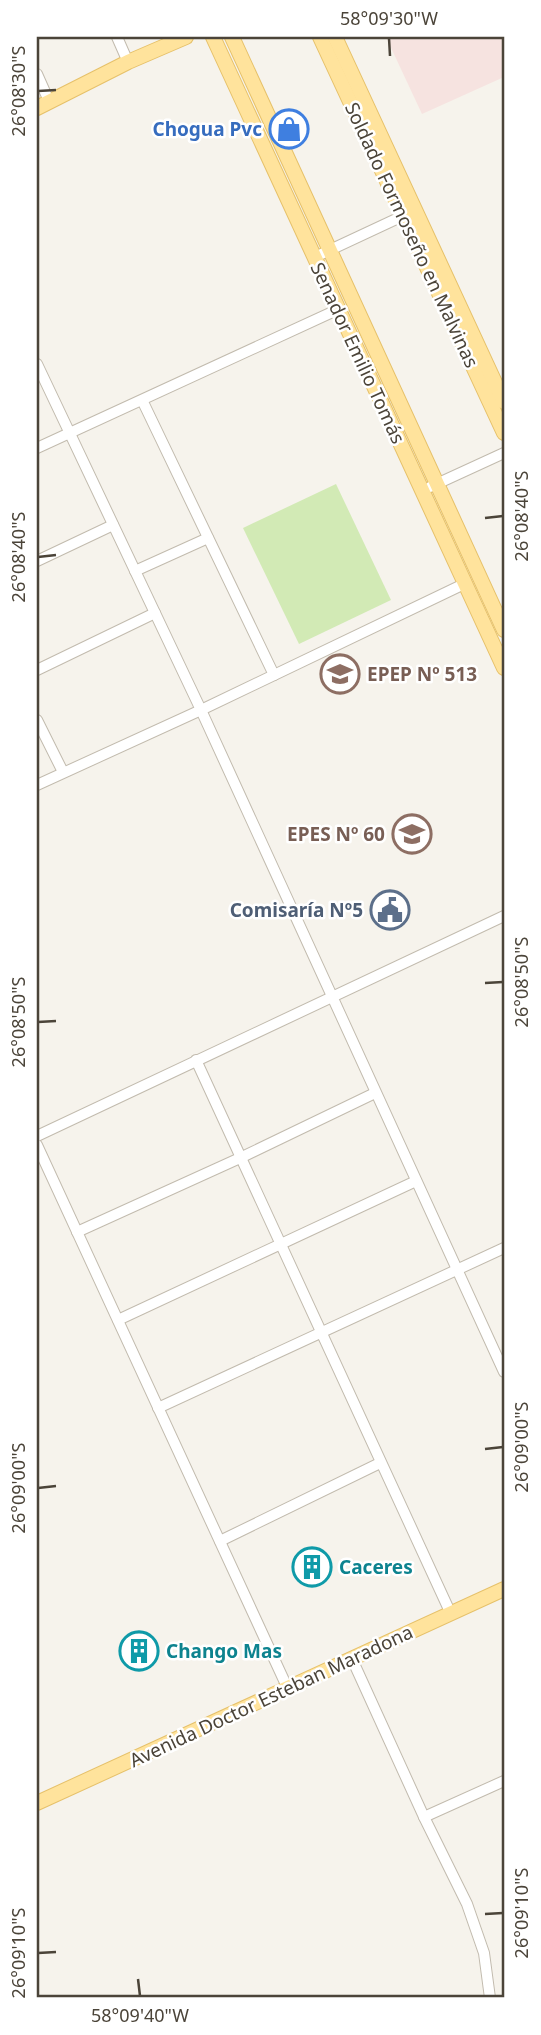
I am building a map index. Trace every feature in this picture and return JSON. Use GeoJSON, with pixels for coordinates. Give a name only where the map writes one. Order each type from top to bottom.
{"type":"FeatureCollection","features":[{"type":"Feature","properties":{"kind":"main road"},"geometry":{"type":"LineString","coordinates":[[157,48],[175,37]]}},
{"type":"Feature","properties":{"kind":"main road"},"geometry":{"type":"LineString","coordinates":[[43,104],[157,48],[186,37]]}},
{"type":"Feature","properties":{"kind":"main road","name":"Senador Emilio Tomás"},"geometry":{"type":"LineString","coordinates":[[214,37],[504,668]]}},
{"type":"Feature","properties":{"kind":"main road","name":"Senador Emilio Tomás"},"geometry":{"type":"LineString","coordinates":[[232,37],[504,630]]}},
{"type":"Feature","properties":{"kind":"main road","name":"Soldado Formoseño en Malvinas"},"geometry":{"type":"LineString","coordinates":[[320,37],[504,401]]}},
{"type":"Feature","properties":{"kind":"main road","name":"Soldado Formoseño en Malvinas"},"geometry":{"type":"LineString","coordinates":[[335,37],[504,433]]}},
{"type":"Feature","properties":{"kind":"main road","name":"Avenida Doctor Esteban Maradona"},"geometry":{"type":"LineString","coordinates":[[37,1803],[504,1589]]}},
{"type":"Feature","properties":{"kind":"street"},"geometry":{"type":"LineString","coordinates":[[117,37],[128,62]]}},
{"type":"Feature","properties":{"kind":"street"},"geometry":{"type":"LineString","coordinates":[[37,74],[43,104]]}},
{"type":"Feature","properties":{"kind":"street"},"geometry":{"type":"LineString","coordinates":[[314,257],[409,213]]}},
{"type":"Feature","properties":{"kind":"street"},"geometry":{"type":"LineString","coordinates":[[37,449],[339,309]]}},
{"type":"Feature","properties":{"kind":"street"},"geometry":{"type":"LineString","coordinates":[[37,364],[201,710],[504,1372]]}},
{"type":"Feature","properties":{"kind":"street"},"geometry":{"type":"LineString","coordinates":[[143,401],[274,675]]}},
{"type":"Feature","properties":{"kind":"street"},"geometry":{"type":"LineString","coordinates":[[421,491],[504,453]]}},
{"type":"Feature","properties":{"kind":"street"},"geometry":{"type":"LineString","coordinates":[[37,561],[113,525]]}},
{"type":"Feature","properties":{"kind":"street"},"geometry":{"type":"LineString","coordinates":[[135,571],[208,538]]}},
{"type":"Feature","properties":{"kind":"street"},"geometry":{"type":"LineString","coordinates":[[37,785],[464,584]]}},
{"type":"Feature","properties":{"kind":"street"},"geometry":{"type":"LineString","coordinates":[[37,670],[155,613]]}},
{"type":"Feature","properties":{"kind":"street"},"geometry":{"type":"LineString","coordinates":[[37,720],[63,772]]}},
{"type":"Feature","properties":{"kind":"street"},"geometry":{"type":"LineString","coordinates":[[37,1136],[504,916]]}},
{"type":"Feature","properties":{"kind":"street"},"geometry":{"type":"LineString","coordinates":[[196,1060],[451,1614]]}},
{"type":"Feature","properties":{"kind":"street"},"geometry":{"type":"LineString","coordinates":[[77,1232],[374,1093]]}},
{"type":"Feature","properties":{"kind":"street"},"geometry":{"type":"LineString","coordinates":[[37,1146],[288,1689]]}},
{"type":"Feature","properties":{"kind":"street"},"geometry":{"type":"LineString","coordinates":[[118,1320],[416,1181]]}},
{"type":"Feature","properties":{"kind":"street"},"geometry":{"type":"LineString","coordinates":[[158,1408],[504,1248]]}},
{"type":"Feature","properties":{"kind":"street"},"geometry":{"type":"LineString","coordinates":[[220,1541],[380,1463]]}},
{"type":"Feature","properties":{"kind":"street"},"geometry":{"type":"LineString","coordinates":[[352,1659],[467,1904],[484,1954],[490,1998]]}},
{"type":"Feature","properties":{"kind":"street"},"geometry":{"type":"LineString","coordinates":[[424,1817],[504,1781]]}},
{"type":"Feature","properties":{"kind":"shaded area"},"geometry":{"type":"Polygon","coordinates":[[[386,37],[504,37],[504,77],[422,114],[386,37]]]}},
{"type":"Feature","properties":{"kind":"green space"},"geometry":{"type":"Polygon","coordinates":[[[336,484],[391,600],[299,644],[243,528],[336,484]]]}},
{"type":"Feature","properties":{"kind":"place","name":"Chogua Pvc"},"geometry":{"type":"Point","coordinates":[289,129]}},
{"type":"Feature","properties":{"kind":"place","name":"EPEP Nº 513"},"geometry":{"type":"Point","coordinates":[340,674]}},
{"type":"Feature","properties":{"kind":"place","name":"EPES Nº 60"},"geometry":{"type":"Point","coordinates":[412,834]}},
{"type":"Feature","properties":{"kind":"place","name":"Comisaría Nº5"},"geometry":{"type":"Point","coordinates":[390,910]}},
{"type":"Feature","properties":{"kind":"place","name":"Caceres"},"geometry":{"type":"Point","coordinates":[312,1567]}},
{"type":"Feature","properties":{"kind":"place","name":"Chango Mas"},"geometry":{"type":"Point","coordinates":[139,1651]}}]}
